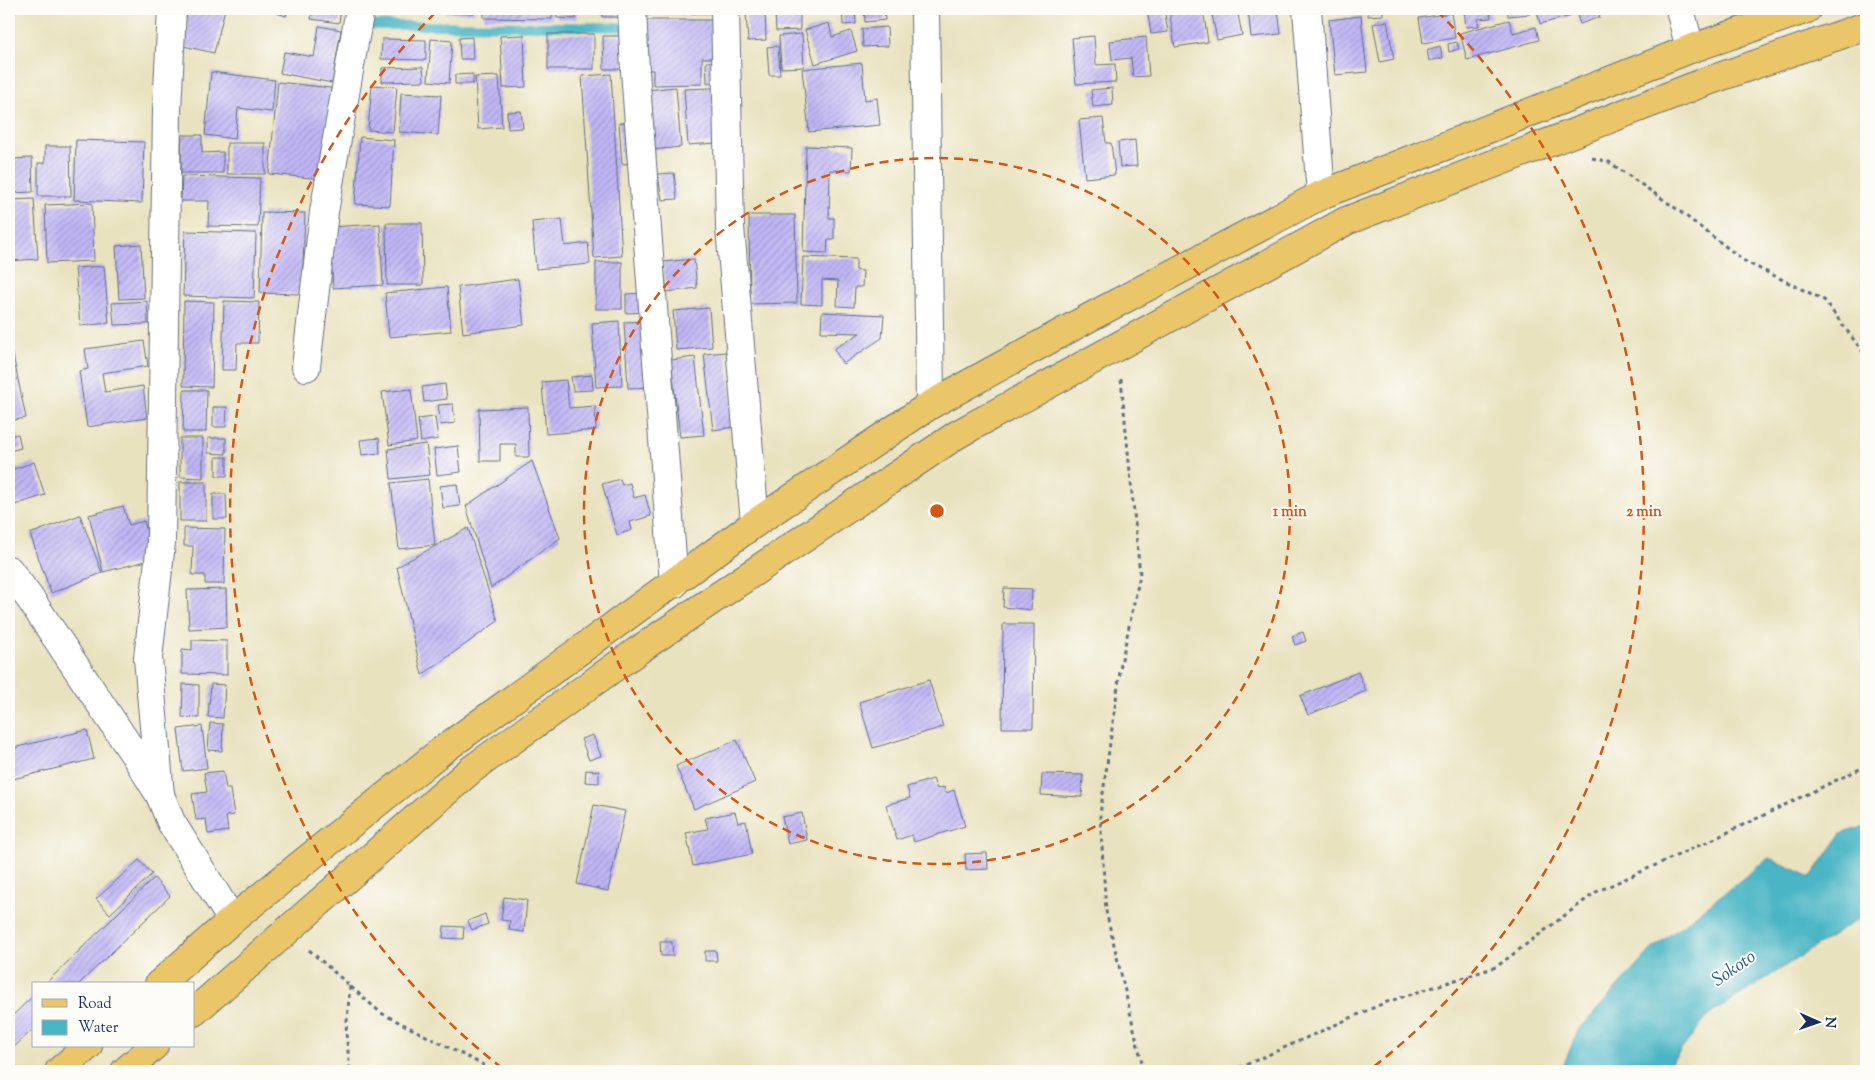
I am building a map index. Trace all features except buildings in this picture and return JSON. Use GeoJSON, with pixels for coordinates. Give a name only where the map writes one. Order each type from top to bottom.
{"type":"FeatureCollection","features":[{"type":"Feature","properties":{"kind":"main road"},"geometry":{"type":"LineString","coordinates":[[161,982],[232,920],[440,752],[604,632],[674,584],[755,523],[930,405],[1094,315],[1321,195],[1690,49],[1807,9]]}},
{"type":"Feature","properties":{"kind":"main road"},"geometry":{"type":"LineString","coordinates":[[195,1011],[472,769],[624,660],[958,434],[1346,221],[1705,82],[1866,26]]}},
{"type":"Feature","properties":{"kind":"main road"},"geometry":{"type":"LineString","coordinates":[[59,1071],[86,1048]]}},
{"type":"Feature","properties":{"kind":"main road"},"geometry":{"type":"LineString","coordinates":[[125,1071],[152,1048]]}},
{"type":"Feature","properties":{"kind":"street"},"geometry":{"type":"LineString","coordinates":[[160,795],[148,658],[161,543],[166,110],[172,9]]}},
{"type":"Feature","properties":{"kind":"street"},"geometry":{"type":"LineString","coordinates":[[306,367],[324,212],[360,9]]}},
{"type":"Feature","properties":{"kind":"street"},"geometry":{"type":"LineString","coordinates":[[632,9],[674,584]]}},
{"type":"Feature","properties":{"kind":"street"},"geometry":{"type":"LineString","coordinates":[[725,9],[730,227],[755,523]]}},
{"type":"Feature","properties":{"kind":"street"},"geometry":{"type":"LineString","coordinates":[[925,9],[930,405]]}},
{"type":"Feature","properties":{"kind":"street"},"geometry":{"type":"LineString","coordinates":[[1307,9],[1321,195]]}},
{"type":"Feature","properties":{"kind":"street"},"geometry":{"type":"LineString","coordinates":[[1680,9],[1690,49]]}},
{"type":"Feature","properties":{"kind":"street"},"geometry":{"type":"LineString","coordinates":[[9,570],[31,600],[160,795],[170,822],[232,920]]}},
{"type":"Feature","properties":{"kind":"path"},"geometry":{"type":"LineString","coordinates":[[1591,158],[1609,162],[1674,207],[1746,262],[1824,300],[1866,356]]}},
{"type":"Feature","properties":{"kind":"path"},"geometry":{"type":"LineString","coordinates":[[1117,346],[1140,575],[1122,664],[1100,815],[1106,911],[1144,1071]]}},
{"type":"Feature","properties":{"kind":"path"},"geometry":{"type":"LineString","coordinates":[[1232,1071],[1384,1003],[1496,966],[1596,892],[1718,837],[1866,766]]}},
{"type":"Feature","properties":{"kind":"path"},"geometry":{"type":"LineString","coordinates":[[288,931],[381,1013],[495,1071]]}},
{"type":"Feature","properties":{"kind":"path"},"geometry":{"type":"LineString","coordinates":[[350,986],[346,1032],[350,1071]]}},
{"type":"Feature","properties":{"kind":"water","name":"Sokoto"},"geometry":{"type":"Polygon","coordinates":[[[1866,826],[1866,914],[1709,1015],[1664,1071],[1561,1071],[1578,1031],[1652,949],[1769,858],[1811,877],[1841,834],[1866,826]]]}},
{"type":"Feature","properties":{"kind":"waterway"},"geometry":{"type":"LineString","coordinates":[[361,25],[631,27]]}}]}
